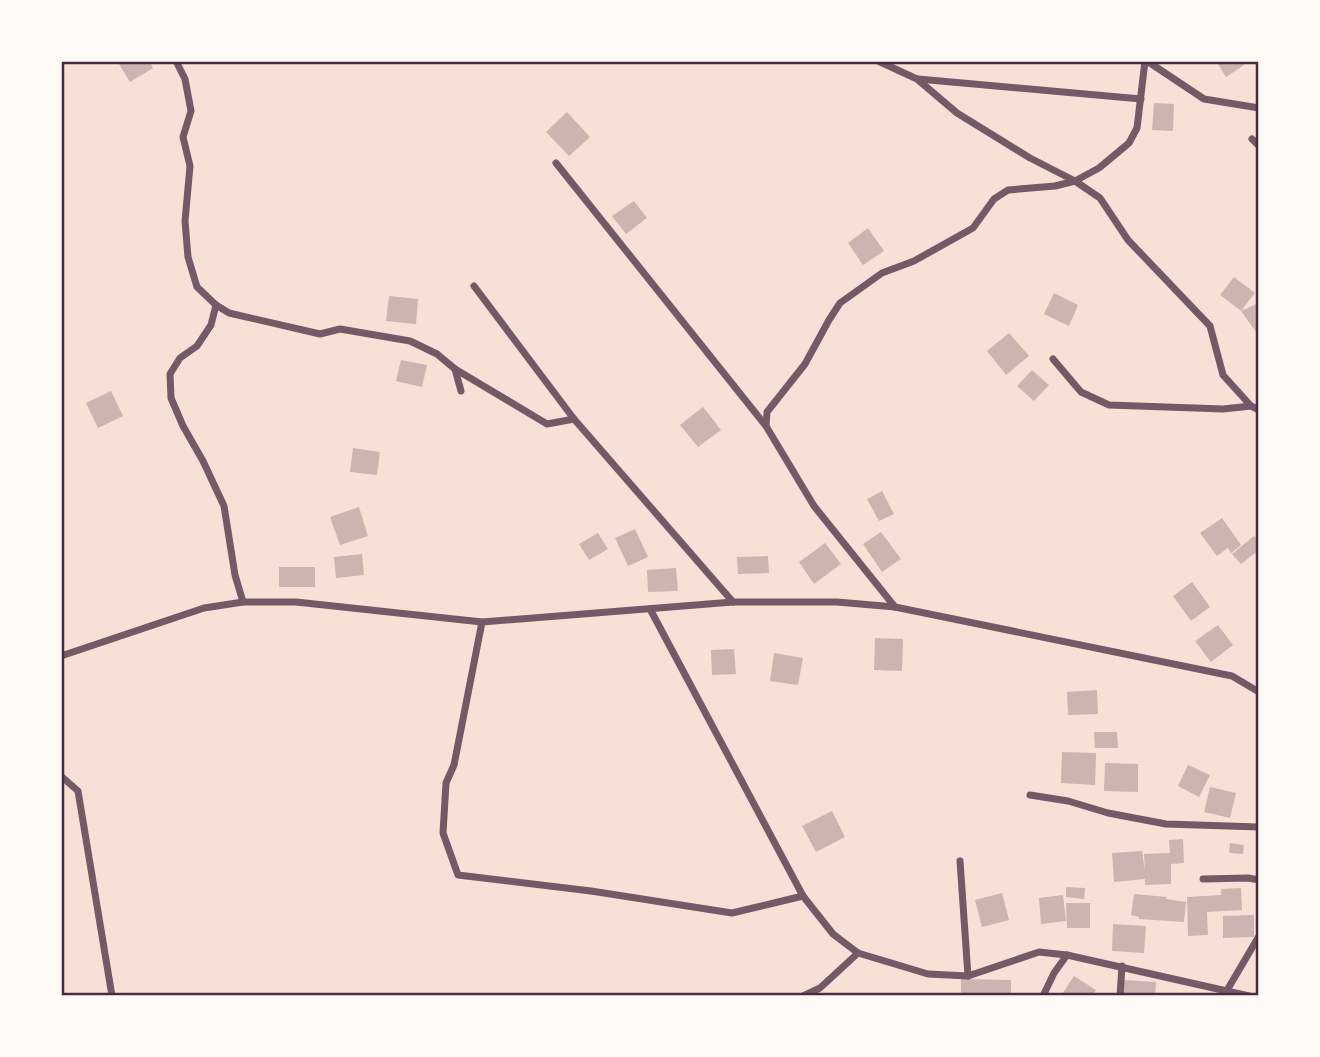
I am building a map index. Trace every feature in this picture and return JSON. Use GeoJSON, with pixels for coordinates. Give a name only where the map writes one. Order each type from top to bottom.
{"type":"FeatureCollection","features":[{"type":"Feature","properties":{"kind":"street"},"geometry":{"type":"LineString","coordinates":[[176,61],[185,79],[191,111],[183,136],[190,166],[185,221],[188,257],[197,288],[229,313],[320,334],[340,329],[410,341],[437,354],[455,369],[547,425],[574,419]]}},
{"type":"Feature","properties":{"kind":"street"},"geometry":{"type":"LineString","coordinates":[[878,61],[917,79],[957,113],[1100,198],[1128,240],[1210,326],[1223,374],[1255,408]]}},
{"type":"Feature","properties":{"kind":"street"},"geometry":{"type":"LineString","coordinates":[[766,426],[767,412],[805,365],[840,303],[882,273],[914,261],[973,228],[994,199],[1008,190],[1055,186],[1074,181],[1099,169],[1129,143],[1137,128],[1146,61],[1203,99],[1259,108]]}},
{"type":"Feature","properties":{"kind":"street"},"geometry":{"type":"LineString","coordinates":[[917,79],[1141,99]]}},
{"type":"Feature","properties":{"kind":"street"},"geometry":{"type":"LineString","coordinates":[[1252,139],[1259,146]]}},
{"type":"Feature","properties":{"kind":"street"},"geometry":{"type":"LineString","coordinates":[[556,163],[766,426],[814,506],[895,607]]}},
{"type":"Feature","properties":{"kind":"street"},"geometry":{"type":"LineString","coordinates":[[474,286],[574,419],[733,602]]}},
{"type":"Feature","properties":{"kind":"street"},"geometry":{"type":"LineString","coordinates":[[216,305],[211,325],[197,346],[180,358],[170,374],[171,398],[223,506],[235,575],[243,602]]}},
{"type":"Feature","properties":{"kind":"street"},"geometry":{"type":"LineString","coordinates":[[1053,359],[1081,392],[1109,405],[1255,408]]}},
{"type":"Feature","properties":{"kind":"street"},"geometry":{"type":"LineString","coordinates":[[455,369],[461,391]]}},
{"type":"Feature","properties":{"kind":"street"},"geometry":{"type":"LineString","coordinates":[[61,656],[204,608],[243,602],[296,602],[482,622],[733,602],[837,602],[895,607],[1232,676],[1259,692]]}},
{"type":"Feature","properties":{"kind":"street"},"geometry":{"type":"LineString","coordinates":[[650,609],[803,896],[833,934],[858,953],[928,974],[968,976],[1039,952],[1067,955],[1122,966],[1226,994],[1249,996]]}},
{"type":"Feature","properties":{"kind":"street"},"geometry":{"type":"LineString","coordinates":[[482,622],[454,765],[446,783],[443,833],[458,875],[591,891],[732,913],[803,896]]}},
{"type":"Feature","properties":{"kind":"street"},"geometry":{"type":"LineString","coordinates":[[61,776],[78,791],[112,996]]}},
{"type":"Feature","properties":{"kind":"street"},"geometry":{"type":"LineString","coordinates":[[1030,795],[1166,824],[1259,827]]}},
{"type":"Feature","properties":{"kind":"street"},"geometry":{"type":"LineString","coordinates":[[960,861],[968,976]]}},
{"type":"Feature","properties":{"kind":"street"},"geometry":{"type":"LineString","coordinates":[[1203,879],[1248,877],[1259,880]]}},
{"type":"Feature","properties":{"kind":"street"},"geometry":{"type":"LineString","coordinates":[[1226,994],[1259,936]]}},
{"type":"Feature","properties":{"kind":"street"},"geometry":{"type":"LineString","coordinates":[[803,996],[820,988],[858,953]]}},
{"type":"Feature","properties":{"kind":"street"},"geometry":{"type":"LineString","coordinates":[[1043,996],[1054,973],[1067,955]]}},
{"type":"Feature","properties":{"kind":"street"},"geometry":{"type":"LineString","coordinates":[[1120,996],[1122,966]]}},
{"type":"Feature","properties":{"kind":"building"},"geometry":{"type":"Polygon","coordinates":[[[117,61],[149,61],[153,68],[130,82],[117,61]]]}},
{"type":"Feature","properties":{"kind":"building"},"geometry":{"type":"Polygon","coordinates":[[[1216,61],[1242,61],[1244,65],[1226,77],[1216,61]]]}},
{"type":"Feature","properties":{"kind":"building"},"geometry":{"type":"Polygon","coordinates":[[[1154,103],[1174,104],[1173,131],[1152,130],[1154,103]]]}},
{"type":"Feature","properties":{"kind":"building"},"geometry":{"type":"Polygon","coordinates":[[[567,112],[590,137],[569,156],[546,132],[567,112]]]}},
{"type":"Feature","properties":{"kind":"building"},"geometry":{"type":"Polygon","coordinates":[[[634,201],[647,218],[626,234],[612,216],[634,201]]]}},
{"type":"Feature","properties":{"kind":"building"},"geometry":{"type":"Polygon","coordinates":[[[868,228],[884,251],[863,265],[848,243],[868,228]]]}},
{"type":"Feature","properties":{"kind":"building"},"geometry":{"type":"Polygon","coordinates":[[[1234,277],[1255,293],[1241,311],[1220,295],[1234,277]]]}},
{"type":"Feature","properties":{"kind":"building"},"geometry":{"type":"Polygon","coordinates":[[[1054,293],[1078,305],[1069,326],[1044,314],[1054,293]]]}},
{"type":"Feature","properties":{"kind":"building"},"geometry":{"type":"Polygon","coordinates":[[[389,296],[418,299],[416,324],[386,321],[389,296]]]}},
{"type":"Feature","properties":{"kind":"building"},"geometry":{"type":"Polygon","coordinates":[[[1259,303],[1259,336],[1241,311],[1259,303]]]}},
{"type":"Feature","properties":{"kind":"building"},"geometry":{"type":"Polygon","coordinates":[[[1009,333],[1029,356],[1006,375],[987,351],[1009,333]]]}},
{"type":"Feature","properties":{"kind":"building"},"geometry":{"type":"Polygon","coordinates":[[[401,360],[427,365],[422,387],[396,381],[401,360]]]}},
{"type":"Feature","properties":{"kind":"building"},"geometry":{"type":"Polygon","coordinates":[[[1032,370],[1049,385],[1034,401],[1017,386],[1032,370]]]}},
{"type":"Feature","properties":{"kind":"building"},"geometry":{"type":"Polygon","coordinates":[[[111,391],[123,416],[98,428],[86,403],[111,391]]]}},
{"type":"Feature","properties":{"kind":"building"},"geometry":{"type":"Polygon","coordinates":[[[703,407],[721,430],[698,447],[680,425],[703,407]]]}},
{"type":"Feature","properties":{"kind":"building"},"geometry":{"type":"Polygon","coordinates":[[[353,448],[380,452],[377,475],[350,472],[353,448]]]}},
{"type":"Feature","properties":{"kind":"building"},"geometry":{"type":"Polygon","coordinates":[[[882,491],[894,514],[879,521],[867,499],[882,491]]]}},
{"type":"Feature","properties":{"kind":"building"},"geometry":{"type":"Polygon","coordinates":[[[359,507],[368,536],[340,545],[330,517],[359,507]]]}},
{"type":"Feature","properties":{"kind":"building"},"geometry":{"type":"Polygon","coordinates":[[[1222,518],[1241,545],[1231,553],[1228,548],[1217,556],[1200,533],[1222,518]]]}},
{"type":"Feature","properties":{"kind":"building"},"geometry":{"type":"Polygon","coordinates":[[[635,529],[648,557],[628,566],[615,538],[635,529]]]}},
{"type":"Feature","properties":{"kind":"building"},"geometry":{"type":"Polygon","coordinates":[[[881,532],[901,559],[882,572],[863,544],[881,532]]]}},
{"type":"Feature","properties":{"kind":"building"},"geometry":{"type":"Polygon","coordinates":[[[598,533],[608,549],[589,560],[579,544],[598,533]]]}},
{"type":"Feature","properties":{"kind":"building"},"geometry":{"type":"Polygon","coordinates":[[[1254,536],[1259,542],[1259,550],[1241,564],[1232,554],[1254,536]]]}},
{"type":"Feature","properties":{"kind":"building"},"geometry":{"type":"Polygon","coordinates":[[[825,543],[841,564],[814,584],[799,562],[825,543]]]}},
{"type":"Feature","properties":{"kind":"building"},"geometry":{"type":"Polygon","coordinates":[[[362,554],[364,575],[336,578],[334,557],[362,554]]]}},
{"type":"Feature","properties":{"kind":"building"},"geometry":{"type":"Polygon","coordinates":[[[768,556],[769,573],[738,574],[737,557],[768,556]]]}},
{"type":"Feature","properties":{"kind":"building"},"geometry":{"type":"Polygon","coordinates":[[[279,567],[315,567],[315,587],[279,587],[279,567]]]}},
{"type":"Feature","properties":{"kind":"building"},"geometry":{"type":"Polygon","coordinates":[[[676,568],[678,591],[648,592],[647,570],[676,568]]]}},
{"type":"Feature","properties":{"kind":"building"},"geometry":{"type":"Polygon","coordinates":[[[1192,582],[1210,607],[1191,621],[1173,596],[1192,582]]]}},
{"type":"Feature","properties":{"kind":"building"},"geometry":{"type":"Polygon","coordinates":[[[1218,625],[1233,645],[1211,662],[1195,641],[1218,625]]]}},
{"type":"Feature","properties":{"kind":"building"},"geometry":{"type":"Polygon","coordinates":[[[875,638],[903,639],[902,671],[874,670],[875,638]]]}},
{"type":"Feature","properties":{"kind":"building"},"geometry":{"type":"Polygon","coordinates":[[[734,649],[736,674],[712,675],[711,650],[734,649]]]}},
{"type":"Feature","properties":{"kind":"building"},"geometry":{"type":"Polygon","coordinates":[[[774,653],[803,658],[798,685],[770,681],[774,653]]]}},
{"type":"Feature","properties":{"kind":"building"},"geometry":{"type":"Polygon","coordinates":[[[1097,690],[1098,714],[1068,715],[1067,692],[1097,690]]]}},
{"type":"Feature","properties":{"kind":"building"},"geometry":{"type":"Polygon","coordinates":[[[1094,732],[1117,732],[1118,748],[1095,748],[1094,732]]]}},
{"type":"Feature","properties":{"kind":"building"},"geometry":{"type":"Polygon","coordinates":[[[1062,752],[1096,753],[1095,785],[1061,783],[1062,752]]]}},
{"type":"Feature","properties":{"kind":"building"},"geometry":{"type":"Polygon","coordinates":[[[1105,763],[1138,764],[1138,792],[1104,791],[1105,763]]]}},
{"type":"Feature","properties":{"kind":"building"},"geometry":{"type":"Polygon","coordinates":[[[1188,765],[1210,775],[1199,797],[1178,786],[1188,765]]]}},
{"type":"Feature","properties":{"kind":"building"},"geometry":{"type":"Polygon","coordinates":[[[1210,787],[1236,793],[1230,818],[1204,812],[1210,787]]]}},
{"type":"Feature","properties":{"kind":"building"},"geometry":{"type":"Polygon","coordinates":[[[832,811],[845,837],[816,852],[802,826],[832,811]]]}},
{"type":"Feature","properties":{"kind":"building"},"geometry":{"type":"Polygon","coordinates":[[[1183,839],[1184,863],[1171,864],[1171,884],[1145,885],[1145,879],[1114,882],[1112,853],[1142,851],[1145,871],[1144,854],[1170,853],[1169,840],[1183,839]]]}},
{"type":"Feature","properties":{"kind":"building"},"geometry":{"type":"Polygon","coordinates":[[[1230,843],[1244,845],[1243,854],[1229,853],[1230,843]]]}},
{"type":"Feature","properties":{"kind":"building"},"geometry":{"type":"Polygon","coordinates":[[[1066,887],[1085,888],[1084,899],[1066,897],[1066,887]]]}},
{"type":"Feature","properties":{"kind":"building"},"geometry":{"type":"Polygon","coordinates":[[[1241,888],[1242,910],[1207,912],[1208,935],[1188,936],[1187,897],[1221,895],[1221,889],[1241,888]]]}},
{"type":"Feature","properties":{"kind":"building"},"geometry":{"type":"Polygon","coordinates":[[[1002,893],[1009,920],[982,927],[975,900],[1002,893]]]}},
{"type":"Feature","properties":{"kind":"building"},"geometry":{"type":"Polygon","coordinates":[[[1134,894],[1186,902],[1184,922],[1139,919],[1131,915],[1134,894]]]}},
{"type":"Feature","properties":{"kind":"building"},"geometry":{"type":"Polygon","coordinates":[[[1063,895],[1066,921],[1041,924],[1039,898],[1063,895]]]}},
{"type":"Feature","properties":{"kind":"building"},"geometry":{"type":"Polygon","coordinates":[[[1066,903],[1090,903],[1090,928],[1067,928],[1066,903]]]}},
{"type":"Feature","properties":{"kind":"building"},"geometry":{"type":"Polygon","coordinates":[[[1254,915],[1254,937],[1223,938],[1223,916],[1254,915]]]}},
{"type":"Feature","properties":{"kind":"building"},"geometry":{"type":"Polygon","coordinates":[[[1113,924],[1146,926],[1144,953],[1112,951],[1113,924]]]}},
{"type":"Feature","properties":{"kind":"building"},"geometry":{"type":"Polygon","coordinates":[[[1074,976],[1096,990],[1092,996],[1061,996],[1074,976]]]}},
{"type":"Feature","properties":{"kind":"building"},"geometry":{"type":"Polygon","coordinates":[[[961,979],[1011,980],[1011,996],[961,996],[961,979]]]}},
{"type":"Feature","properties":{"kind":"building"},"geometry":{"type":"Polygon","coordinates":[[[1124,980],[1156,982],[1155,996],[1123,996],[1124,980]]]}}]}
